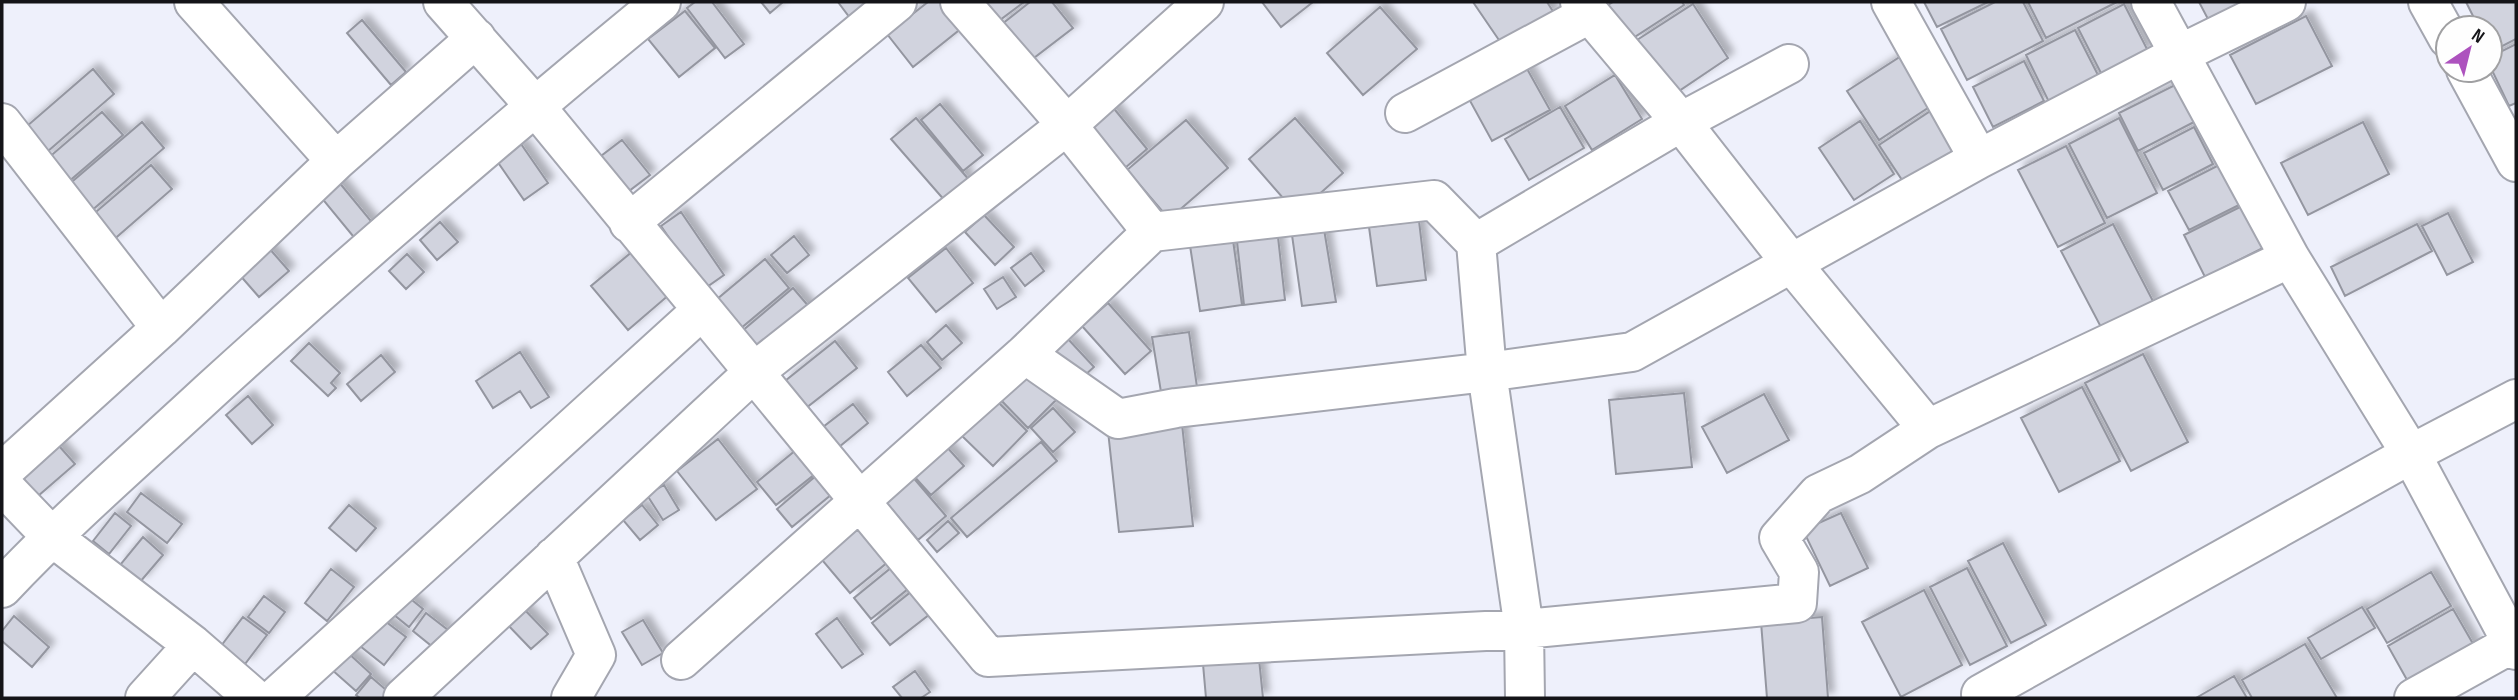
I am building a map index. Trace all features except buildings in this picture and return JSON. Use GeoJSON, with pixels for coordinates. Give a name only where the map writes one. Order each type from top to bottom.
{"type":"FeatureCollection","features":[{"type":"Feature","properties":{"kind":"street"},"geometry":{"type":"LineString","coordinates":[[194,2],[336,161]]}},
{"type":"Feature","properties":{"kind":"street"},"geometry":{"type":"LineString","coordinates":[[443,2],[534,106],[988,657],[1524,629],[1797,603],[1799,572],[1779,538],[1818,494],[1860,474],[1928,429],[2290,258]]}},
{"type":"Feature","properties":{"kind":"street"},"geometry":{"type":"LineString","coordinates":[[2,588],[51,536],[261,345],[534,106],[661,2]]}},
{"type":"Feature","properties":{"kind":"street"},"geometry":{"type":"LineString","coordinates":[[629,223],[897,2]]}},
{"type":"Feature","properties":{"kind":"street"},"geometry":{"type":"LineString","coordinates":[[960,2],[1067,125],[1152,232]]}},
{"type":"Feature","properties":{"kind":"street"},"geometry":{"type":"LineString","coordinates":[[403,698],[754,372],[1067,125],[1204,2]]}},
{"type":"Feature","properties":{"kind":"street"},"geometry":{"type":"LineString","coordinates":[[1891,2],[1979,159]]}},
{"type":"Feature","properties":{"kind":"street"},"geometry":{"type":"LineString","coordinates":[[2151,2],[2290,258],[2411,454],[2515,647],[2414,698]]}},
{"type":"Feature","properties":{"kind":"street"},"geometry":{"type":"LineString","coordinates":[[1025,354],[1118,419],[1176,408],[1487,373],[1632,352],[1979,159],[2286,2]]}},
{"type":"Feature","properties":{"kind":"street"},"geometry":{"type":"LineString","coordinates":[[1405,113],[1584,8],[1681,122],[1792,264],[1928,429]]}},
{"type":"Feature","properties":{"kind":"street"},"geometry":{"type":"LineString","coordinates":[[2,472],[161,328],[336,161],[475,38]]}},
{"type":"Feature","properties":{"kind":"street"},"geometry":{"type":"LineString","coordinates":[[1476,243],[1681,122],[1789,64]]}},
{"type":"Feature","properties":{"kind":"street"},"geometry":{"type":"LineString","coordinates":[[2474,84],[2516,162]]}},
{"type":"Feature","properties":{"kind":"street"},"geometry":{"type":"LineString","coordinates":[[2,123],[161,328]]}},
{"type":"Feature","properties":{"kind":"street"},"geometry":{"type":"LineString","coordinates":[[681,660],[1025,354],[1152,232],[1434,201],[1476,243],[1487,373],[1524,629],[1525,698]]}},
{"type":"Feature","properties":{"kind":"street"},"geometry":{"type":"LineString","coordinates":[[275,698],[702,310]]}},
{"type":"Feature","properties":{"kind":"street"},"geometry":{"type":"LineString","coordinates":[[1981,694],[2411,454],[2516,399]]}},
{"type":"Feature","properties":{"kind":"street"},"geometry":{"type":"LineString","coordinates":[[2,485],[51,536],[193,645],[254,698]]}},
{"type":"Feature","properties":{"kind":"street"},"geometry":{"type":"LineString","coordinates":[[554,557],[596,655],[571,698]]}},
{"type":"Feature","properties":{"kind":"street"},"geometry":{"type":"LineString","coordinates":[[145,698],[193,645]]}}]}
